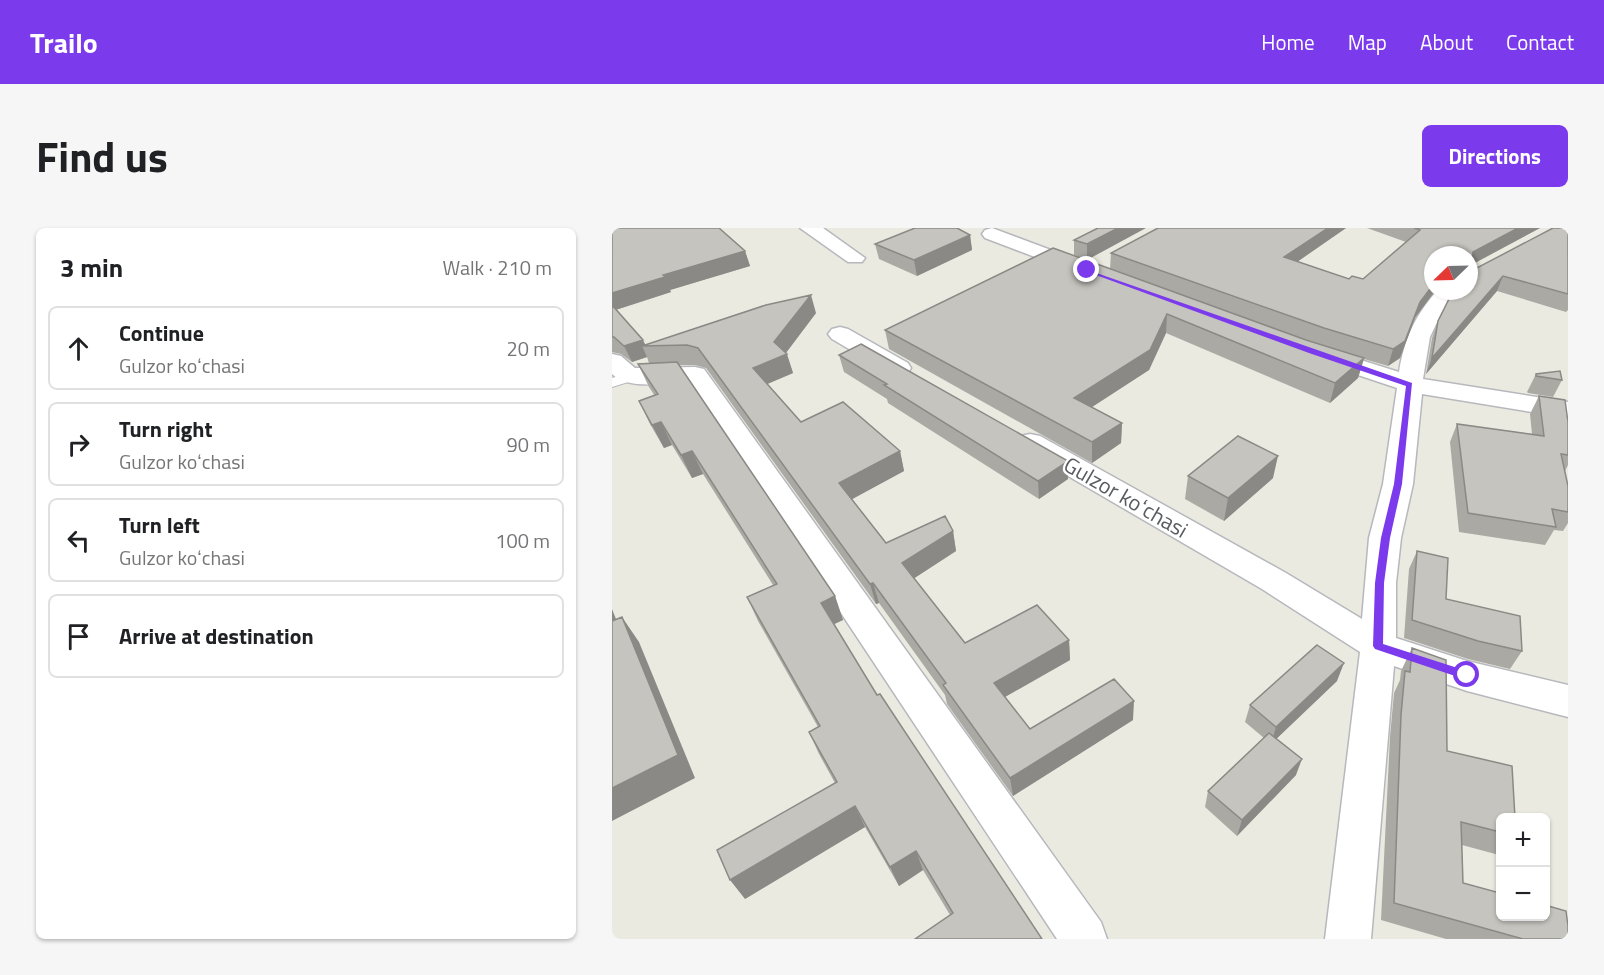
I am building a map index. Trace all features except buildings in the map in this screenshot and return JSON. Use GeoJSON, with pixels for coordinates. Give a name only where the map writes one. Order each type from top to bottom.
{"type":"FeatureCollection","features":[{"type":"Feature","properties":{"kind":"street"},"geometry":{"type":"LineString","coordinates":[[810,228],[855,258]]}},
{"type":"Feature","properties":{"kind":"street"},"geometry":{"type":"LineString","coordinates":[[992,234],[1101,269]]}},
{"type":"Feature","properties":{"kind":"street"},"geometry":{"type":"LineString","coordinates":[[1348,939],[1378,646],[1380,583],[1385,538],[1398,484],[1418,337],[1432,310],[1441,300]]}},
{"type":"Feature","properties":{"kind":"street"},"geometry":{"type":"LineString","coordinates":[[840,334],[923,381]]}},
{"type":"Feature","properties":{"kind":"street"},"geometry":{"type":"LineString","coordinates":[[1300,348],[1410,384],[1568,410]]}},
{"type":"Feature","properties":{"kind":"street"},"geometry":{"type":"LineString","coordinates":[[619,373],[696,374],[1084,939]]}},
{"type":"Feature","properties":{"kind":"street","name":"Gulzor koʻchasi"},"geometry":{"type":"LineString","coordinates":[[1006,428],[1264,575],[1378,646],[1467,675],[1568,700]]}},
{"type":"Feature","properties":{"kind":"route"},"geometry":{"type":"LineString","coordinates":[[1087,270],[1311,352],[1410,384],[1398,484],[1385,538],[1380,583],[1378,646],[1467,675]]}}]}
